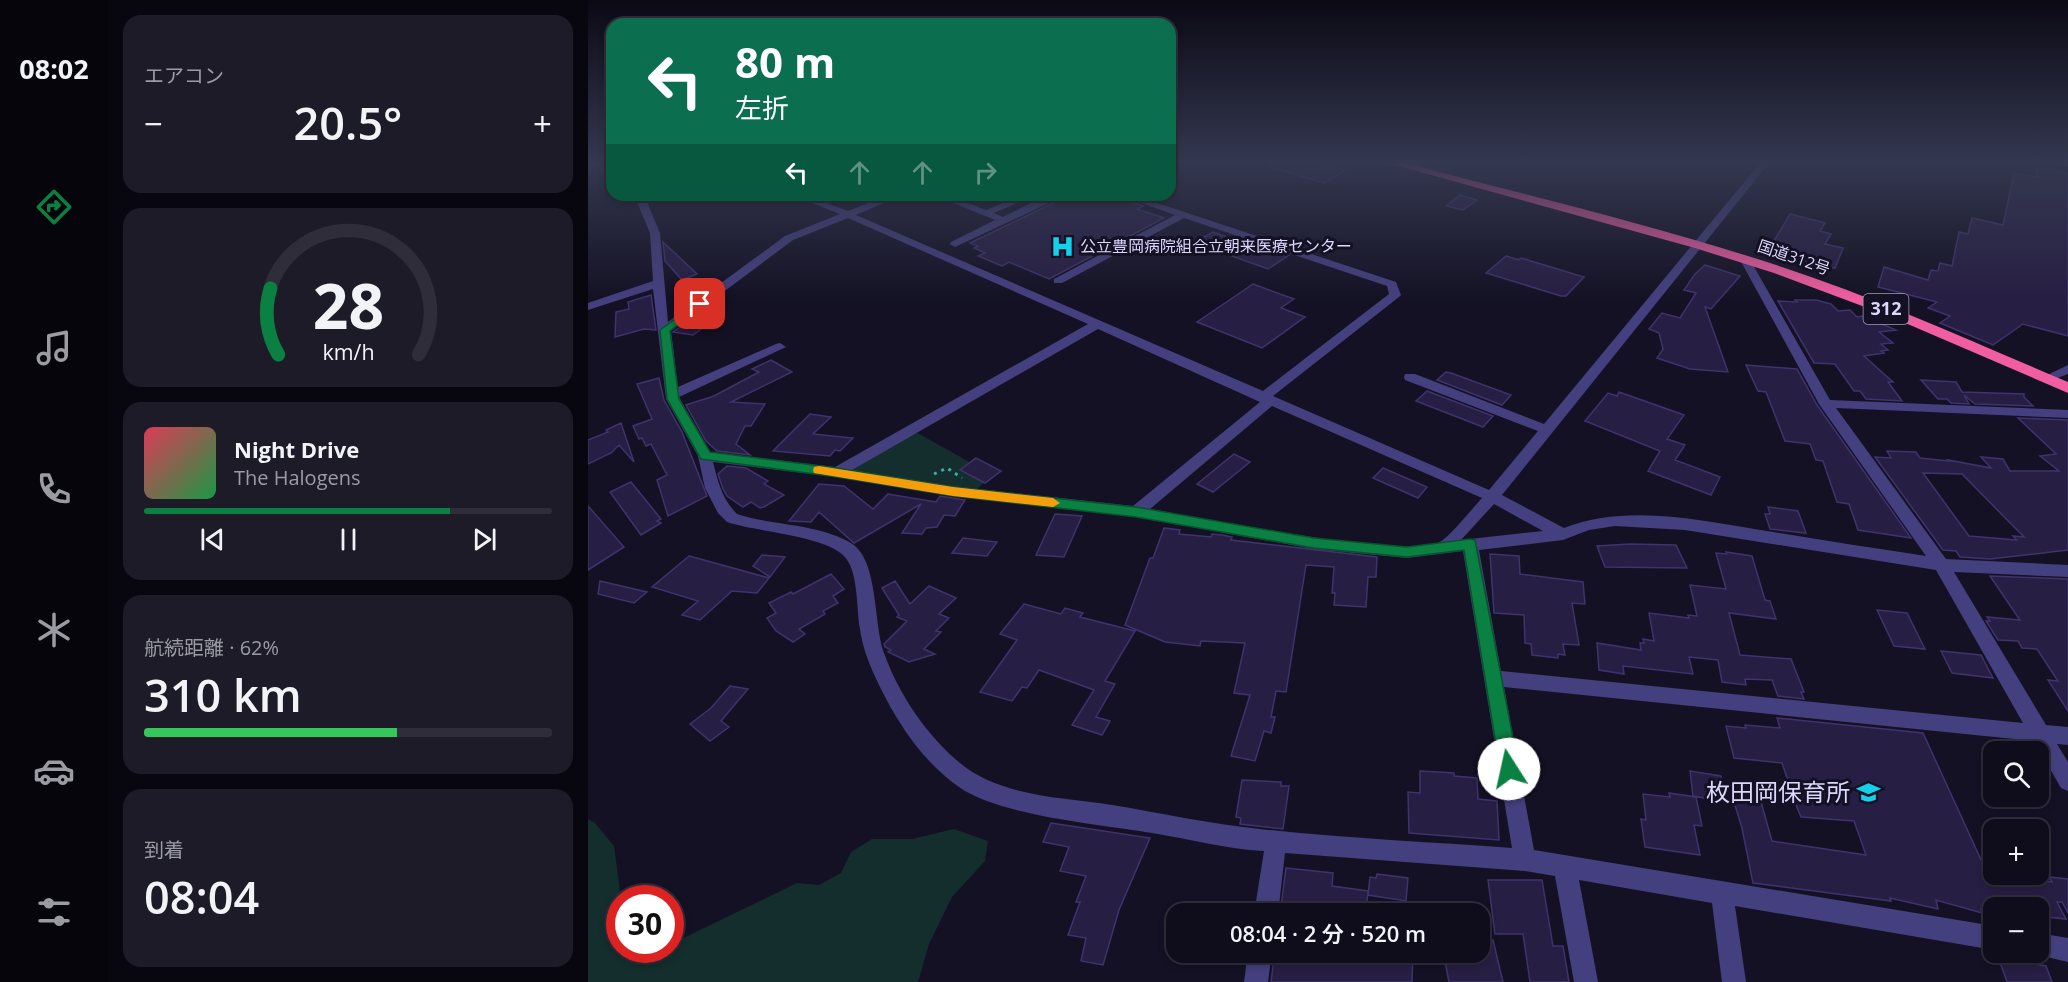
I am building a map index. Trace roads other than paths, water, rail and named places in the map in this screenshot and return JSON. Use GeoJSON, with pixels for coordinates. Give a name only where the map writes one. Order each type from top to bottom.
{"type":"FeatureCollection","features":[{"type":"Feature","properties":{"kind":"highway","name":"国道312号"},"geometry":{"type":"LineString","coordinates":[[1564,209],[1744,258],[1894,313],[2068,388]]}},
{"type":"Feature","properties":{"kind":"street"},"geometry":{"type":"LineString","coordinates":[[645,209],[655,233],[661,318],[665,330],[673,399],[705,456],[712,488],[723,509],[732,518],[828,540],[851,551],[860,572],[869,634],[880,669],[893,694],[943,763],[969,782],[992,793],[1027,802],[1276,841],[1525,860],[1983,936]]}},
{"type":"Feature","properties":{"kind":"street"},"geometry":{"type":"LineString","coordinates":[[833,209],[1492,497],[1563,534]]}},
{"type":"Feature","properties":{"kind":"street"},"geometry":{"type":"LineString","coordinates":[[665,330],[789,238],[861,209]]}},
{"type":"Feature","properties":{"kind":"street"},"geometry":{"type":"LineString","coordinates":[[975,209],[1003,220]]}},
{"type":"Feature","properties":{"kind":"street"},"geometry":{"type":"LineString","coordinates":[[986,213],[996,209]]}},
{"type":"Feature","properties":{"kind":"street"},"geometry":{"type":"LineString","coordinates":[[955,244],[1028,209]]}},
{"type":"Feature","properties":{"kind":"street"},"geometry":{"type":"LineString","coordinates":[[1136,512],[1265,399],[1395,294],[1392,284],[1165,209]]}},
{"type":"Feature","properties":{"kind":"street"},"geometry":{"type":"LineString","coordinates":[[1444,548],[1492,497],[1728,209]]}},
{"type":"Feature","properties":{"kind":"street"},"geometry":{"type":"LineString","coordinates":[[1058,281],[1183,215]]}},
{"type":"Feature","properties":{"kind":"street"},"geometry":{"type":"LineString","coordinates":[[1744,258],[1826,404],[1941,565],[2042,733],[2068,781]]}},
{"type":"Feature","properties":{"kind":"street"},"geometry":{"type":"LineString","coordinates":[[588,307],[659,283]]}},
{"type":"Feature","properties":{"kind":"street"},"geometry":{"type":"LineString","coordinates":[[837,472],[1096,324]]}},
{"type":"Feature","properties":{"kind":"street"},"geometry":{"type":"LineString","coordinates":[[672,395],[780,347]]}},
{"type":"Feature","properties":{"kind":"street"},"geometry":{"type":"LineString","coordinates":[[2048,378],[2068,369]]}},
{"type":"Feature","properties":{"kind":"street"},"geometry":{"type":"LineString","coordinates":[[1410,377],[1546,430]]}},
{"type":"Feature","properties":{"kind":"street"},"geometry":{"type":"LineString","coordinates":[[1826,404],[2068,414]]}},
{"type":"Feature","properties":{"kind":"street"},"geometry":{"type":"LineString","coordinates":[[705,456],[837,472],[953,491],[1136,512],[1314,543],[1407,552],[1563,534],[1587,525],[1615,520],[1684,524],[1941,565],[2068,571]]}},
{"type":"Feature","properties":{"kind":"street"},"geometry":{"type":"LineString","coordinates":[[1470,544],[1525,860]]}},
{"type":"Feature","properties":{"kind":"street"},"geometry":{"type":"LineString","coordinates":[[1494,678],[2068,736]]}},
{"type":"Feature","properties":{"kind":"street"},"geometry":{"type":"LineString","coordinates":[[1268,903],[1276,841]]}},
{"type":"Feature","properties":{"kind":"street"},"geometry":{"type":"LineString","coordinates":[[1565,867],[1586,982]]}},
{"type":"Feature","properties":{"kind":"street"},"geometry":{"type":"LineString","coordinates":[[1722,893],[1734,982]]}},
{"type":"Feature","properties":{"kind":"street"},"geometry":{"type":"LineString","coordinates":[[2049,947],[2068,950]]}},
{"type":"Feature","properties":{"kind":"street"},"geometry":{"type":"LineString","coordinates":[[1256,982],[1259,963]]}},
{"type":"Feature","properties":{"kind":"place","name":"公立豊岡病院組合立朝来医療センター"},"geometry":{"type":"Point","coordinates":[1062,246]}},
{"type":"Feature","properties":{"kind":"place","name":"枚田岡保育所"},"geometry":{"type":"Point","coordinates":[1868,793]}}]}
